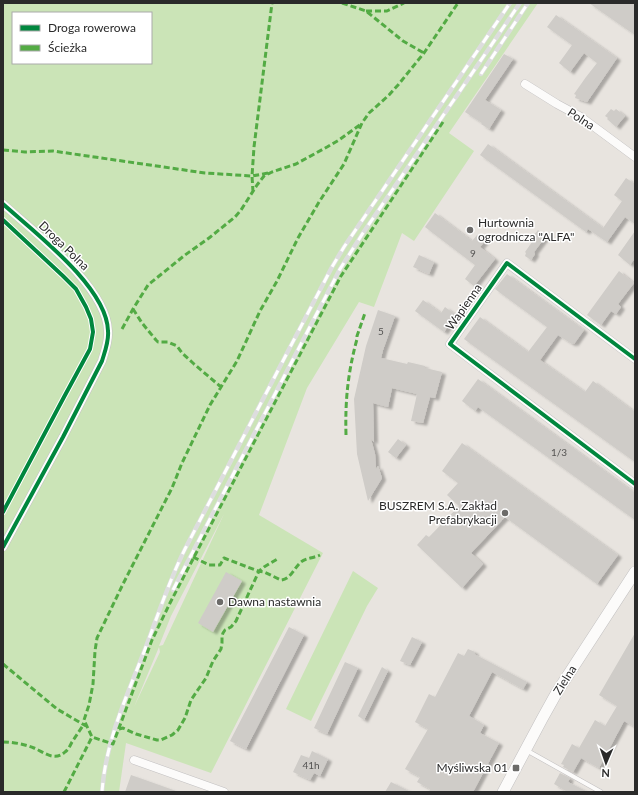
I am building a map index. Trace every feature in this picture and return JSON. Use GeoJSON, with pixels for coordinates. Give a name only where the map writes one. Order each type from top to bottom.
{"type":"FeatureCollection","features":[{"type":"Feature","properties":{"kind":"street","name":"Polna"},"geometry":{"type":"LineString","coordinates":[[525,84],[581,117],[635,157]]}},
{"type":"Feature","properties":{"kind":"street","name":"Droga Polna"},"geometry":{"type":"LineString","coordinates":[[3,204],[76,270],[99,302],[105,314],[108,331],[106,348],[102,361],[63,437],[3,547]]}},
{"type":"Feature","properties":{"kind":"street","name":"Wapienna"},"geometry":{"type":"LineString","coordinates":[[635,359],[506,263],[450,344],[635,484]]}},
{"type":"Feature","properties":{"kind":"street","name":"Zielna"},"geometry":{"type":"LineString","coordinates":[[503,792],[557,692],[635,572]]}},
{"type":"Feature","properties":{"kind":"street"},"geometry":{"type":"LineString","coordinates":[[134,760],[224,792]]}},
{"type":"Feature","properties":{"kind":"lane"},"geometry":{"type":"LineString","coordinates":[[526,750],[601,792]]}},
{"type":"Feature","properties":{"kind":"green space"},"geometry":{"type":"Polygon","coordinates":[[[3,3],[538,3],[449,133],[474,151],[414,241],[402,233],[374,307],[359,302],[307,388],[259,515],[323,553],[211,773],[126,743],[119,792],[3,792],[3,3]],[[224,514],[171,616],[159,646],[163,645],[224,514]],[[159,647],[134,707],[160,652],[159,647]]]}},
{"type":"Feature","properties":{"kind":"green space"},"geometry":{"type":"Polygon","coordinates":[[[353,571],[378,588],[367,606],[311,721],[286,709],[353,571]]]}},
{"type":"Feature","properties":{"kind":"building"},"geometry":{"type":"Polygon","coordinates":[[[589,3],[635,3],[635,35],[589,3]]]}},
{"type":"Feature","properties":{"kind":"building"},"geometry":{"type":"Polygon","coordinates":[[[556,15],[617,58],[587,102],[575,98],[576,95],[574,94],[597,63],[584,53],[570,72],[559,63],[572,45],[547,27],[556,15]]]}},
{"type":"Feature","properties":{"kind":"building"},"geometry":{"type":"Polygon","coordinates":[[[504,54],[513,59],[485,100],[501,110],[489,129],[465,112],[504,54]]]}},
{"type":"Feature","properties":{"kind":"building"},"geometry":{"type":"Polygon","coordinates":[[[611,109],[614,111],[616,109],[625,116],[616,127],[605,116],[611,109]]]}},
{"type":"Feature","properties":{"kind":"building"},"geometry":{"type":"Polygon","coordinates":[[[488,144],[603,228],[622,201],[614,195],[626,178],[635,184],[635,224],[625,217],[607,242],[588,229],[586,232],[480,155],[488,144]]]}},
{"type":"Feature","properties":{"kind":"building"},"geometry":{"type":"Polygon","coordinates":[[[435,213],[472,241],[477,235],[485,241],[480,247],[495,259],[474,286],[465,279],[475,265],[425,227],[435,213]]]}},
{"type":"Feature","properties":{"kind":"building"},"geometry":{"type":"Polygon","coordinates":[[[538,230],[546,236],[534,252],[535,254],[531,260],[525,256],[525,252],[532,242],[530,240],[538,230]]]}},
{"type":"Feature","properties":{"kind":"building"},"geometry":{"type":"Polygon","coordinates":[[[635,231],[635,258],[630,265],[618,255],[635,231]]]}},
{"type":"Feature","properties":{"kind":"building"},"geometry":{"type":"Polygon","coordinates":[[[419,255],[434,262],[429,274],[413,267],[419,255]]]}},
{"type":"Feature","properties":{"kind":"building"},"geometry":{"type":"Polygon","coordinates":[[[619,271],[634,283],[618,304],[621,307],[616,314],[611,311],[601,325],[587,315],[619,271]]]}},
{"type":"Feature","properties":{"kind":"building"},"geometry":{"type":"Polygon","coordinates":[[[507,274],[584,330],[574,344],[573,342],[572,344],[558,335],[540,360],[585,392],[593,381],[635,412],[635,462],[464,339],[480,317],[528,352],[547,327],[495,289],[507,274]]]}},
{"type":"Feature","properties":{"kind":"building"},"geometry":{"type":"Polygon","coordinates":[[[423,300],[441,313],[445,307],[456,315],[444,332],[415,311],[423,300]]]}},
{"type":"Feature","properties":{"kind":"building"},"geometry":{"type":"Polygon","coordinates":[[[378,310],[395,316],[381,358],[407,364],[408,362],[442,372],[435,398],[430,397],[423,423],[411,421],[417,394],[392,388],[388,407],[373,403],[374,442],[371,439],[375,454],[376,469],[378,466],[382,478],[368,501],[357,454],[354,399],[366,346],[378,310]]]}},
{"type":"Feature","properties":{"kind":"building"},"geometry":{"type":"Polygon","coordinates":[[[478,379],[635,493],[635,520],[478,407],[475,411],[462,401],[478,379]]]}},
{"type":"Feature","properties":{"kind":"building"},"geometry":{"type":"Polygon","coordinates":[[[398,439],[406,445],[396,458],[388,452],[398,439]]]}},
{"type":"Feature","properties":{"kind":"building","name":"BUSZREM S.A. Zakład Prefabrykacji"},"geometry":{"type":"Polygon","coordinates":[[[462,443],[618,555],[597,584],[505,517],[471,553],[483,564],[462,588],[417,545],[426,535],[429,537],[459,506],[447,495],[458,483],[442,471],[462,443]]]}},
{"type":"Feature","properties":{"kind":"building","name":"Dawna nastawnia"},"geometry":{"type":"Polygon","coordinates":[[[226,572],[242,581],[213,632],[198,623],[226,572]]]}},
{"type":"Feature","properties":{"kind":"building"},"geometry":{"type":"Polygon","coordinates":[[[289,627],[304,635],[246,749],[230,741],[289,627]]]}},
{"type":"Feature","properties":{"kind":"building"},"geometry":{"type":"Polygon","coordinates":[[[635,633],[635,727],[624,721],[599,768],[581,758],[573,772],[563,767],[564,765],[561,764],[572,744],[579,748],[595,720],[605,726],[617,706],[599,695],[635,633]]]}},
{"type":"Feature","properties":{"kind":"building"},"geometry":{"type":"Polygon","coordinates":[[[412,637],[422,642],[410,665],[400,661],[412,637]]]}},
{"type":"Feature","properties":{"kind":"building"},"geometry":{"type":"Polygon","coordinates":[[[468,649],[475,652],[474,654],[527,682],[523,689],[492,672],[469,716],[484,725],[480,733],[499,743],[473,792],[429,792],[430,789],[417,782],[420,777],[405,769],[428,729],[415,722],[429,694],[435,697],[458,653],[464,656],[468,649]]]}},
{"type":"Feature","properties":{"kind":"building"},"geometry":{"type":"Polygon","coordinates":[[[345,662],[358,668],[327,734],[314,728],[345,662]]]}},
{"type":"Feature","properties":{"kind":"building"},"geometry":{"type":"Polygon","coordinates":[[[382,667],[388,671],[364,720],[358,716],[382,667]]]}},
{"type":"Feature","properties":{"kind":"building"},"geometry":{"type":"Polygon","coordinates":[[[312,751],[328,759],[320,776],[314,773],[310,780],[293,772],[301,755],[309,758],[312,751]]]}},
{"type":"Feature","properties":{"kind":"building"},"geometry":{"type":"Polygon","coordinates":[[[560,773],[570,778],[568,782],[588,792],[568,792],[554,784],[560,773]]]}},
{"type":"Feature","properties":{"kind":"building"},"geometry":{"type":"Polygon","coordinates":[[[131,775],[176,791],[125,792],[131,775]]]}},
{"type":"Feature","properties":{"kind":"building"},"geometry":{"type":"Polygon","coordinates":[[[391,782],[411,792],[385,792],[391,782]]]}},
{"type":"Feature","properties":{"kind":"railway"},"geometry":{"type":"LineString","coordinates":[[102,792],[108,753],[119,716],[185,549],[332,267],[344,247],[510,3]]}},
{"type":"Feature","properties":{"kind":"railway"},"geometry":{"type":"LineString","coordinates":[[173,590],[340,269],[520,3]]}},
{"type":"Feature","properties":{"kind":"railway"},"geometry":{"type":"LineString","coordinates":[[481,74],[528,3]]}},
{"type":"Feature","properties":{"kind":"marked path"},"geometry":{"type":"LineString","coordinates":[[253,192],[252,176],[254,147],[272,3]]}},
{"type":"Feature","properties":{"kind":"marked path"},"geometry":{"type":"LineString","coordinates":[[342,3],[366,11],[403,41],[424,53]]}},
{"type":"Feature","properties":{"kind":"marked path"},"geometry":{"type":"LineString","coordinates":[[366,11],[387,11],[404,3]]}},
{"type":"Feature","properties":{"kind":"marked path"},"geometry":{"type":"LineString","coordinates":[[443,122],[341,276],[170,603],[152,640],[113,744],[92,737],[84,720],[89,705],[93,684],[97,638],[172,488],[182,463],[210,405],[237,361],[260,311],[277,281],[298,238],[344,164],[362,123],[369,113],[398,85],[424,53],[458,3]]}},
{"type":"Feature","properties":{"kind":"marked path"},"geometry":{"type":"LineString","coordinates":[[122,329],[148,285],[235,217],[264,176],[296,164],[339,140],[361,124]]}},
{"type":"Feature","properties":{"kind":"marked path"},"geometry":{"type":"LineString","coordinates":[[3,150],[25,152],[53,151],[205,173],[252,176],[268,173]]}},
{"type":"Feature","properties":{"kind":"marked path"},"geometry":{"type":"LineString","coordinates":[[133,309],[142,323],[158,342],[168,342],[177,346],[182,353],[221,387]]}},
{"type":"Feature","properties":{"kind":"marked path"},"geometry":{"type":"LineString","coordinates":[[346,435],[346,410],[349,375],[357,336],[365,313]]}},
{"type":"Feature","properties":{"kind":"marked path"},"geometry":{"type":"LineString","coordinates":[[193,557],[209,565],[220,565],[224,558],[264,572],[281,580],[287,578],[303,561],[320,555]]}},
{"type":"Feature","properties":{"kind":"marked path"},"geometry":{"type":"LineString","coordinates":[[119,729],[123,728],[136,734],[157,740],[161,740],[172,735],[178,730],[185,718],[191,700],[206,678],[213,661],[221,649],[223,633],[236,621],[259,571],[279,558]]}},
{"type":"Feature","properties":{"kind":"marked path"},"geometry":{"type":"LineString","coordinates":[[3,664],[57,709],[86,726]]}},
{"type":"Feature","properties":{"kind":"marked path"},"geometry":{"type":"LineString","coordinates":[[3,742],[22,744],[49,755],[57,756],[61,755],[67,750],[84,724]]}},
{"type":"Feature","properties":{"kind":"marked path"},"geometry":{"type":"LineString","coordinates":[[64,792],[92,737]]}},
{"type":"Feature","properties":{"kind":"cycle path"},"geometry":{"type":"LineString","coordinates":[[3,204],[50,245],[83,279],[96,297],[104,314],[108,331],[108,338],[102,361],[63,437],[3,547]]}},
{"type":"Feature","properties":{"kind":"cycle path"},"geometry":{"type":"LineString","coordinates":[[3,220],[76,289],[91,319],[93,332],[90,349],[3,512]]}},
{"type":"Feature","properties":{"kind":"cycle path"},"geometry":{"type":"LineString","coordinates":[[635,359],[507,263],[450,344],[635,484]]}},
{"type":"Feature","properties":{"kind":"place","name":"Hurtownia ogrodnicza \"ALFA\""},"geometry":{"type":"Point","coordinates":[470,230]}},
{"type":"Feature","properties":{"kind":"place","name":"BUSZREM S.A. Zakład Prefabrykacji"},"geometry":{"type":"Point","coordinates":[505,513]}},
{"type":"Feature","properties":{"kind":"place","name":"Dawna nastawnia"},"geometry":{"type":"Point","coordinates":[220,602]}},
{"type":"Feature","properties":{"kind":"place","name":"Myśliwska 01"},"geometry":{"type":"Point","coordinates":[516,768]}}]}
